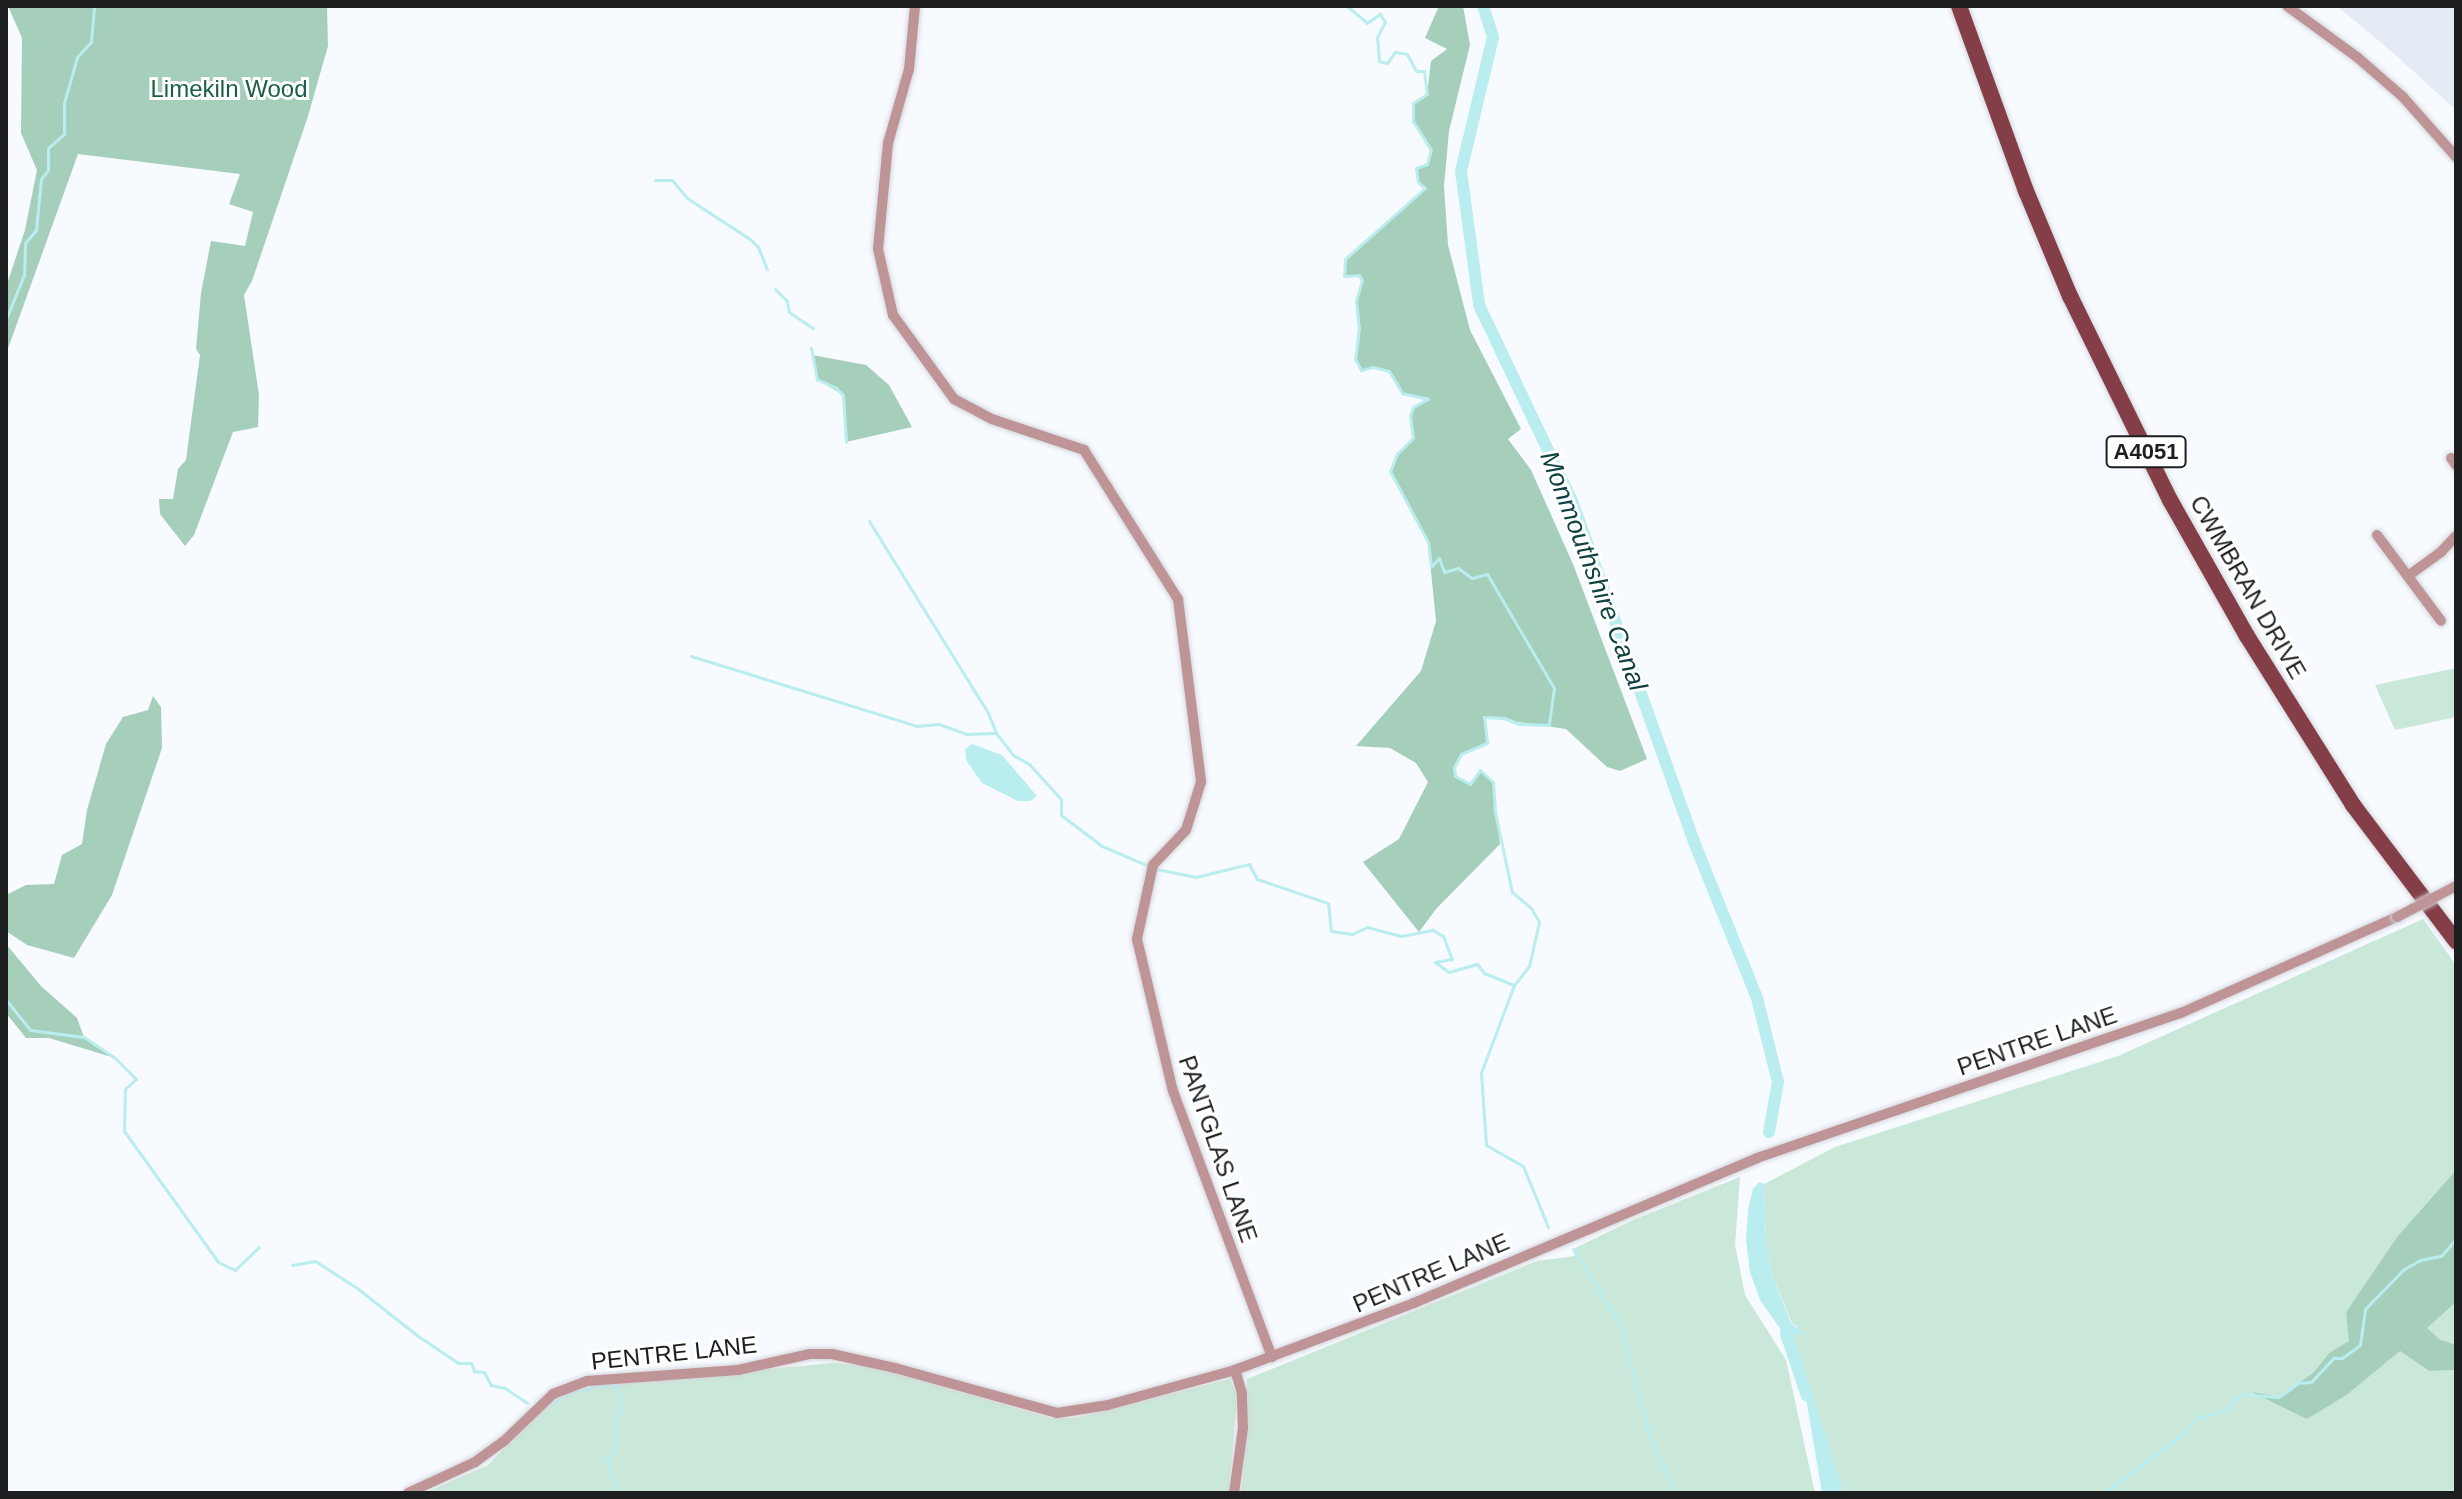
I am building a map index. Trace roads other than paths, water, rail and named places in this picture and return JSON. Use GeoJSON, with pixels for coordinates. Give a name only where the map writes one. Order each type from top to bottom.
{"type":"FeatureCollection","features":[{"type":"Feature","properties":{"kind":"main road","name":"CWMBRAN DRIVE"},"geometry":{"type":"LineString","coordinates":[[1959,6],[2026,191],[2065,283],[2170,500],[2247,636],[2353,805],[2456,941]]}},
{"type":"Feature","properties":{"kind":"street","name":"PANTGLAS LANE"},"geometry":{"type":"LineString","coordinates":[[915,6],[909,69],[888,143],[878,249],[893,315],[954,399],[992,419],[1084,450],[1178,599],[1201,782],[1186,830],[1153,865],[1137,939],[1173,1091],[1272,1357]]}},
{"type":"Feature","properties":{"kind":"street"},"geometry":{"type":"LineString","coordinates":[[2287,6],[2357,57],[2391,87],[2456,157]]}},
{"type":"Feature","properties":{"kind":"street"},"geometry":{"type":"LineString","coordinates":[[2377,535],[2441,621]]}},
{"type":"Feature","properties":{"kind":"street"},"geometry":{"type":"LineString","coordinates":[[2408,576],[2456,536]]}},
{"type":"Feature","properties":{"kind":"street","name":"PENTRE LANE"},"geometry":{"type":"LineString","coordinates":[[408,1493],[475,1462],[503,1442],[555,1392],[587,1381],[738,1370],[810,1354],[832,1354],[895,1368],[1057,1413],[1108,1405],[1235,1370],[1414,1303],[1757,1158],[2181,1013],[2397,917],[2456,886]]}},
{"type":"Feature","properties":{"kind":"street"},"geometry":{"type":"LineString","coordinates":[[1234,1493],[1243,1428],[1242,1393],[1235,1370]]}},
{"type":"Feature","properties":{"kind":"water"},"geometry":{"type":"Polygon","coordinates":[[[972,744],[1002,755],[1037,796],[1030,801],[1018,801],[982,783],[966,760],[965,749],[972,744]]]}},
{"type":"Feature","properties":{"kind":"water"},"geometry":{"type":"Polygon","coordinates":[[[1759,1182],[1764,1184],[1766,1242],[1772,1274],[1791,1323],[1802,1331],[1802,1336],[1793,1333],[1793,1347],[1760,1300],[1750,1272],[1746,1240],[1748,1210],[1753,1189],[1759,1182]]]}},
{"type":"Feature","properties":{"kind":"water"},"geometry":{"type":"Polygon","coordinates":[[[1803,1381],[1815,1403],[1844,1493],[1822,1493],[1803,1381]]]}},
{"type":"Feature","properties":{"kind":"waterway"},"geometry":{"type":"LineString","coordinates":[[6,319],[24,275],[25,243],[36,230],[41,179],[48,170],[48,148],[64,134],[64,103],[77,57],[91,42],[94,6]]}},
{"type":"Feature","properties":{"kind":"waterway"},"geometry":{"type":"LineString","coordinates":[[1347,6],[1367,23],[1380,14],[1385,22],[1377,37],[1379,61],[1387,63],[1395,52],[1407,54],[1416,71],[1424,71],[1427,94],[1413,103],[1413,121],[1431,150],[1427,164],[1416,168],[1418,182],[1425,188],[1345,259],[1344,276],[1359,275],[1362,280],[1356,301],[1359,328],[1355,359],[1361,370],[1373,367],[1389,371],[1402,393],[1428,399],[1413,407],[1410,416],[1413,438],[1397,454],[1390,471],[1428,542],[1431,567],[1439,558],[1444,572],[1458,568],[1472,578],[1487,574],[1554,688],[1549,725],[1519,724],[1504,718],[1484,717],[1487,743],[1461,754],[1454,767],[1455,776],[1470,784],[1480,770],[1493,782],[1495,812],[1512,892],[1531,908],[1539,922],[1529,966],[1514,985]]}},
{"type":"Feature","properties":{"kind":"waterway","name":"Monmouthshire Canal"},"geometry":{"type":"LineString","coordinates":[[1483,6],[1493,37],[1461,171],[1479,305],[1572,501],[1694,842],[1757,998],[1778,1082],[1769,1132]]}},
{"type":"Feature","properties":{"kind":"waterway"},"geometry":{"type":"LineString","coordinates":[[655,180],[672,180],[687,198],[750,239],[758,247],[767,269]]}},
{"type":"Feature","properties":{"kind":"waterway"},"geometry":{"type":"LineString","coordinates":[[775,289],[787,301],[789,312],[813,328]]}},
{"type":"Feature","properties":{"kind":"waterway"},"geometry":{"type":"LineString","coordinates":[[811,348],[817,379],[843,395],[846,442]]}},
{"type":"Feature","properties":{"kind":"waterway"},"geometry":{"type":"LineString","coordinates":[[869,521],[988,713],[996,733],[1013,755],[1029,764],[1061,799],[1061,815],[1102,846],[1149,866]]}},
{"type":"Feature","properties":{"kind":"waterway"},"geometry":{"type":"LineString","coordinates":[[691,656],[917,726],[939,724],[966,734],[994,733]]}},
{"type":"Feature","properties":{"kind":"waterway"},"geometry":{"type":"LineString","coordinates":[[1156,869],[1196,877],[1249,864],[1257,879],[1328,903],[1331,931],[1352,934],[1367,927],[1401,936],[1433,930],[1443,936],[1452,959],[1435,962],[1449,972],[1477,964],[1484,973],[1514,985],[1481,1073],[1486,1145],[1523,1166],[1548,1227]]}},
{"type":"Feature","properties":{"kind":"waterway"},"geometry":{"type":"LineString","coordinates":[[6,1000],[30,1030],[84,1037],[115,1058],[136,1079],[125,1089],[124,1131],[218,1262],[235,1270],[259,1247]]}},
{"type":"Feature","properties":{"kind":"waterway"},"geometry":{"type":"LineString","coordinates":[[2105,1493],[2179,1437],[2199,1417],[2226,1411],[2241,1394],[2279,1397],[2298,1383],[2311,1382],[2333,1358],[2342,1358],[2360,1345],[2365,1309],[2404,1269],[2420,1260],[2441,1256],[2456,1239]]}},
{"type":"Feature","properties":{"kind":"waterway"},"geometry":{"type":"LineString","coordinates":[[1573,1249],[1620,1324],[1648,1431],[1675,1493]]}},
{"type":"Feature","properties":{"kind":"waterway"},"geometry":{"type":"LineString","coordinates":[[292,1265],[315,1261],[357,1288],[458,1363],[471,1363],[474,1371],[484,1372],[491,1385],[505,1388],[527,1403]]}},
{"type":"Feature","properties":{"kind":"waterway","name":"Monmouthshire Canal"},"geometry":{"type":"LineString","coordinates":[[1786,1334],[1807,1396]]}},
{"type":"Feature","properties":{"kind":"waterway"},"geometry":{"type":"LineString","coordinates":[[547,1406],[567,1395],[595,1386],[618,1386],[620,1413],[614,1416],[614,1453],[607,1460],[617,1493]]}},
{"type":"Feature","properties":{"kind":"park label","name":"Limekiln Wood"},"geometry":{"type":"Point","coordinates":[229,89]}}]}
